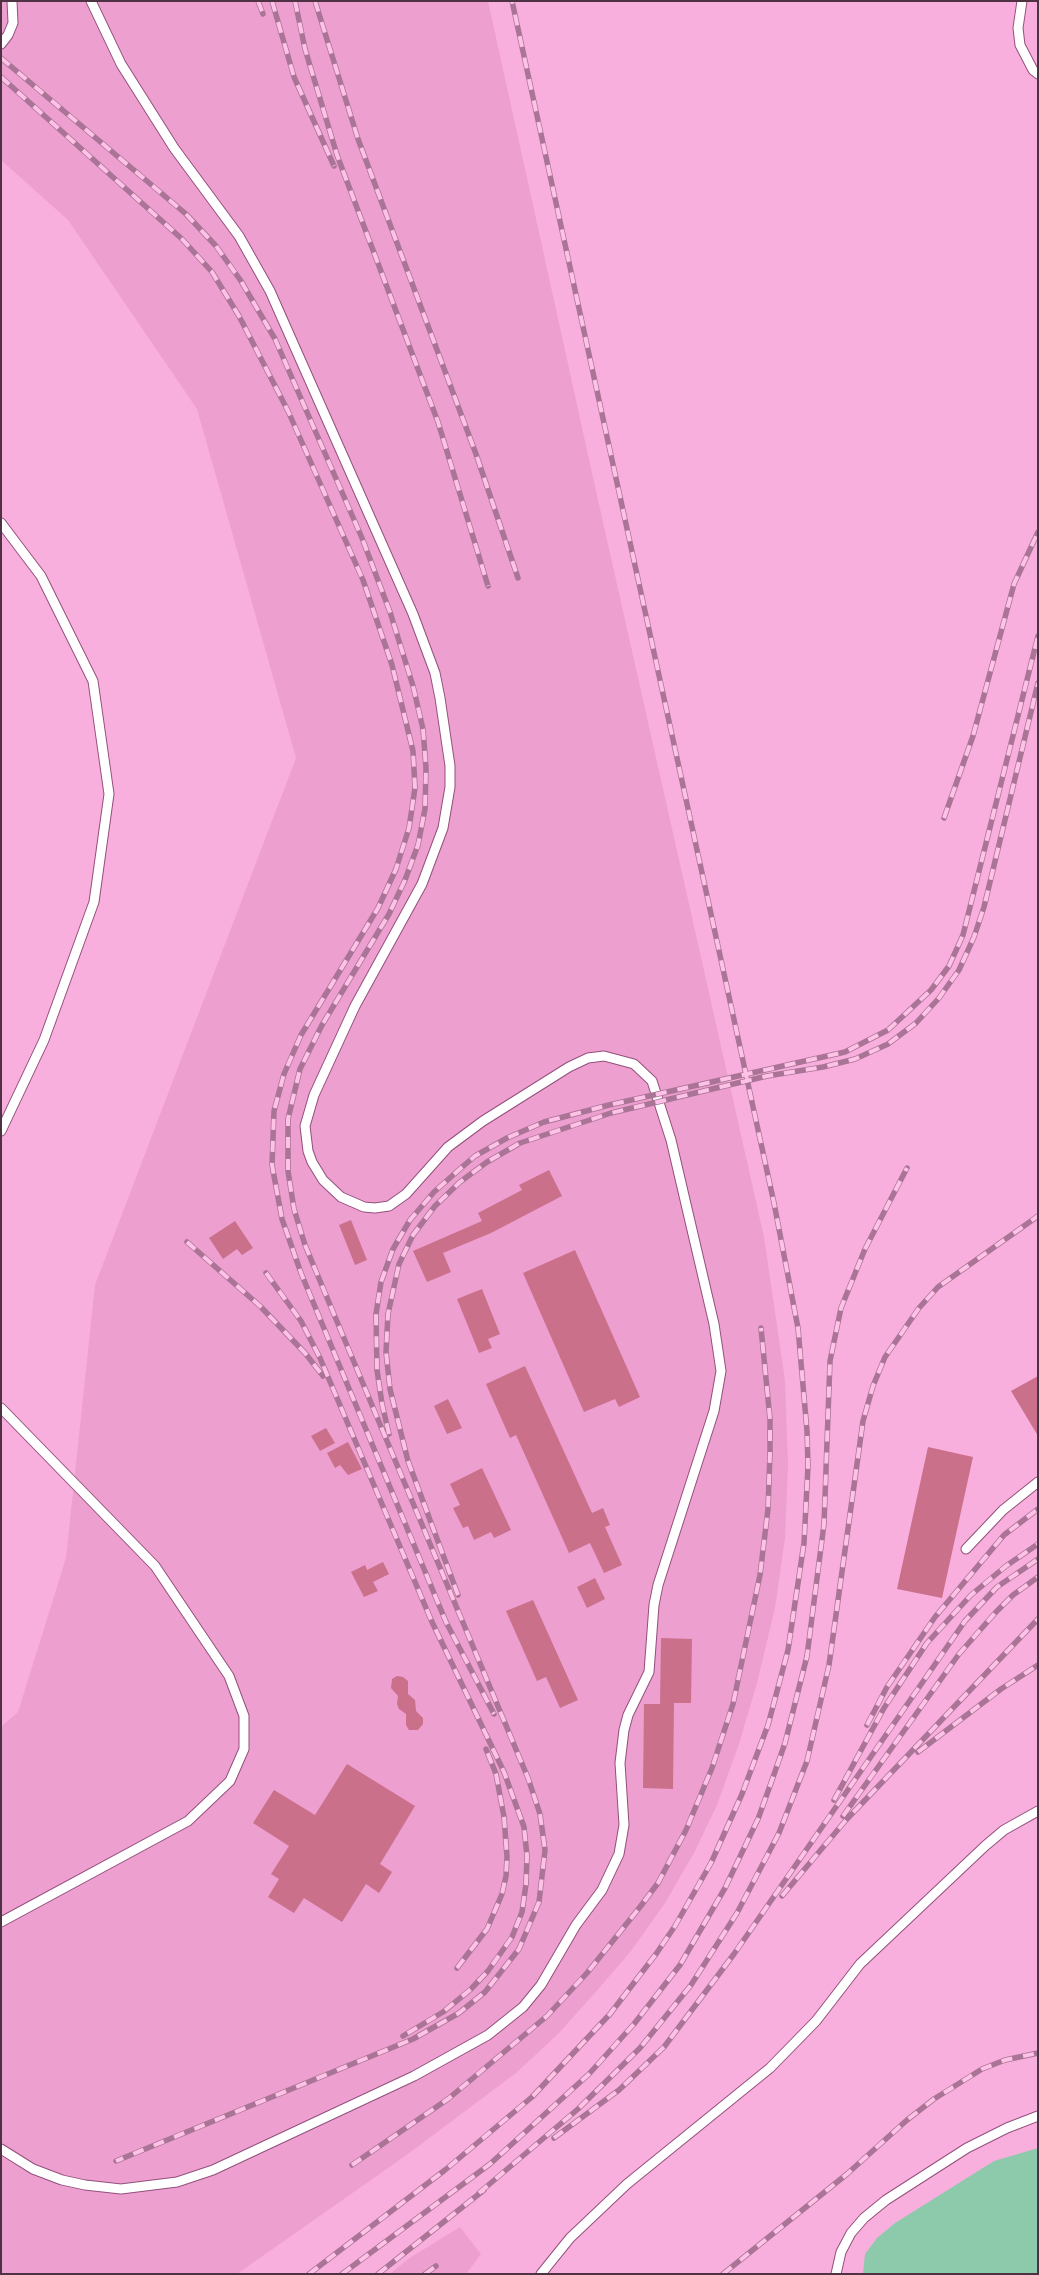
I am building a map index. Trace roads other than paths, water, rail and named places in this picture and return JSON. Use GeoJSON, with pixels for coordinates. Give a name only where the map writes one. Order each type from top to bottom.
{"type":"FeatureCollection","features":[{"type":"Feature","properties":{"kind":"lane"},"geometry":{"type":"LineString","coordinates":[[1,44],[8,35],[13,23],[12,1]]}},
{"type":"Feature","properties":{"kind":"lane"},"geometry":{"type":"LineString","coordinates":[[1,2150],[34,2169],[62,2180],[85,2185],[122,2189],[177,2182],[213,2170],[414,2076],[488,2035],[523,2007],[541,1985],[576,1925],[602,1890],[619,1854],[624,1825],[620,1762],[624,1730],[628,1714],[649,1672],[654,1605],[658,1585],[714,1411],[721,1370],[714,1324],[671,1140],[652,1081],[634,1064],[604,1056],[588,1058],[569,1067],[521,1096],[448,1147],[406,1194],[389,1206],[364,1207],[341,1197],[323,1180],[312,1162],[308,1151],[305,1126],[314,1095],[356,1006],[422,884],[443,828],[450,787],[450,766],[440,698],[435,673],[414,614],[270,291],[239,236],[170,142],[122,64],[90,1]]}},
{"type":"Feature","properties":{"kind":"lane"},"geometry":{"type":"LineString","coordinates":[[1022,1],[1018,28],[1020,45],[1033,70],[1038,74]]}},
{"type":"Feature","properties":{"kind":"lane"},"geometry":{"type":"LineString","coordinates":[[1,523],[41,576],[93,681],[109,794],[94,902],[44,1040],[1,1131]]}},
{"type":"Feature","properties":{"kind":"lane"},"geometry":{"type":"LineString","coordinates":[[1,1408],[155,1566],[229,1676],[244,1716],[244,1748],[230,1782],[188,1821],[1,1922]]}},
{"type":"Feature","properties":{"kind":"lane"},"geometry":{"type":"LineString","coordinates":[[966,1549],[1003,1510],[1038,1482]]}},
{"type":"Feature","properties":{"kind":"lane"},"geometry":{"type":"LineString","coordinates":[[541,2274],[570,2238],[627,2184],[777,2062],[816,2021],[860,1964],[971,1859],[1004,1830],[1038,1811]]}},
{"type":"Feature","properties":{"kind":"lane"},"geometry":{"type":"LineString","coordinates":[[836,2274],[841,2252],[851,2233],[864,2218],[886,2200],[967,2148],[1007,2128],[1038,2116]]}},
{"type":"Feature","properties":{"kind":"railway"},"geometry":{"type":"LineString","coordinates":[[258,1],[263,14]]}},
{"type":"Feature","properties":{"kind":"railway"},"geometry":{"type":"LineString","coordinates":[[272,1],[294,77],[334,166]]}},
{"type":"Feature","properties":{"kind":"railway"},"geometry":{"type":"LineString","coordinates":[[295,1],[305,49],[337,155],[438,422],[488,586]]}},
{"type":"Feature","properties":{"kind":"railway"},"geometry":{"type":"LineString","coordinates":[[315,1],[358,139],[476,454],[518,578]]}},
{"type":"Feature","properties":{"kind":"railway"},"geometry":{"type":"LineString","coordinates":[[309,2274],[445,2170],[532,2097],[610,2014],[675,1926],[711,1863],[742,1794],[768,1725],[788,1650],[804,1543],[808,1466],[807,1431],[798,1328],[774,1203],[512,1]]}},
{"type":"Feature","properties":{"kind":"railway"},"geometry":{"type":"LineString","coordinates":[[1,58],[186,214],[216,246],[241,281],[275,339],[362,538],[390,612],[413,686],[423,729],[426,768],[425,809],[418,845],[405,880],[389,914],[322,1025],[300,1069],[288,1119],[288,1171],[294,1209],[305,1245],[528,1778],[540,1814],[545,1850],[539,1902],[519,1949],[485,1992],[459,2013],[413,2039],[116,2161]]}},
{"type":"Feature","properties":{"kind":"railway"},"geometry":{"type":"LineString","coordinates":[[1,77],[182,239],[212,272],[239,316],[288,411],[363,580],[392,665],[413,751],[415,788],[409,828],[396,869],[378,908],[301,1035],[284,1074],[274,1111],[272,1165],[282,1219],[301,1273],[446,1622],[494,1714]]}},
{"type":"Feature","properties":{"kind":"railway"},"geometry":{"type":"LineString","coordinates":[[944,818],[973,736],[1014,584],[1038,532]]}},
{"type":"Feature","properties":{"kind":"railway"},"geometry":{"type":"LineString","coordinates":[[389,1434],[377,1370],[376,1314],[381,1282],[393,1249],[410,1220],[434,1192],[475,1156],[507,1138],[544,1122],[609,1105],[845,1052],[888,1030],[931,990],[949,966],[963,935],[1038,636]]}},
{"type":"Feature","properties":{"kind":"railway"},"geometry":{"type":"LineString","coordinates":[[458,1595],[408,1461],[390,1389],[386,1352],[388,1314],[399,1264],[413,1235],[435,1206],[460,1182],[487,1162],[520,1143],[611,1113],[767,1076],[823,1067],[855,1059],[888,1044],[916,1023],[939,998],[959,970],[974,937],[984,907],[1038,683]]}},
{"type":"Feature","properties":{"kind":"railway"},"geometry":{"type":"LineString","coordinates":[[342,2274],[490,2164],[589,2074],[634,2024],[680,1965],[725,1888],[758,1819],[771,1783],[785,1743],[807,1656],[824,1524],[830,1361],[841,1308],[865,1249],[907,1168]]}},
{"type":"Feature","properties":{"kind":"railway"},"geometry":{"type":"LineString","coordinates":[[479,2193],[578,2109],[640,2048],[691,1985],[737,1913],[779,1833],[807,1761],[829,1665],[863,1421],[873,1386],[885,1357],[919,1308],[938,1287],[1038,1216]]}},
{"type":"Feature","properties":{"kind":"railway"},"geometry":{"type":"LineString","coordinates":[[187,1242],[260,1306],[305,1353],[323,1376]]}},
{"type":"Feature","properties":{"kind":"railway"},"geometry":{"type":"LineString","coordinates":[[266,1273],[301,1321],[320,1358],[432,1622],[504,1772],[524,1827],[527,1856],[526,1884],[522,1912],[512,1937],[488,1971],[471,1989],[443,2012],[403,2036]]}},
{"type":"Feature","properties":{"kind":"railway"},"geometry":{"type":"LineString","coordinates":[[352,2165],[448,2099],[547,2016],[587,1973],[658,1883],[686,1830],[712,1768],[733,1704],[760,1575],[768,1509],[770,1453],[770,1419],[761,1328]]}},
{"type":"Feature","properties":{"kind":"railway"},"geometry":{"type":"LineString","coordinates":[[867,1725],[887,1687],[935,1617],[1004,1535],[1038,1509]]}},
{"type":"Feature","properties":{"kind":"railway"},"geometry":{"type":"LineString","coordinates":[[834,1800],[884,1708],[927,1643],[971,1595],[1006,1566],[1038,1544]]}},
{"type":"Feature","properties":{"kind":"railway"},"geometry":{"type":"LineString","coordinates":[[554,2138],[619,2090],[664,2047],[734,1954],[965,1621],[997,1587],[1038,1559]]}},
{"type":"Feature","properties":{"kind":"railway"},"geometry":{"type":"LineString","coordinates":[[843,1816],[959,1654],[1013,1595],[1038,1577]]}},
{"type":"Feature","properties":{"kind":"railway"},"geometry":{"type":"LineString","coordinates":[[782,1896],[846,1820],[1038,1619]]}},
{"type":"Feature","properties":{"kind":"railway"},"geometry":{"type":"LineString","coordinates":[[918,1752],[1001,1689],[1038,1665]]}},
{"type":"Feature","properties":{"kind":"railway"},"geometry":{"type":"LineString","coordinates":[[457,1968],[487,1929],[502,1894],[506,1876],[507,1857],[504,1817],[496,1774],[486,1749]]}},
{"type":"Feature","properties":{"kind":"railway"},"geometry":{"type":"LineString","coordinates":[[723,2274],[847,2174],[907,2120],[934,2099],[982,2069],[1005,2060],[1038,2053]]}},
{"type":"Feature","properties":{"kind":"railway"},"geometry":{"type":"LineString","coordinates":[[378,2274],[484,2190]]}},
{"type":"Feature","properties":{"kind":"railway"},"geometry":{"type":"LineString","coordinates":[[425,2274],[436,2266]]}}]}
